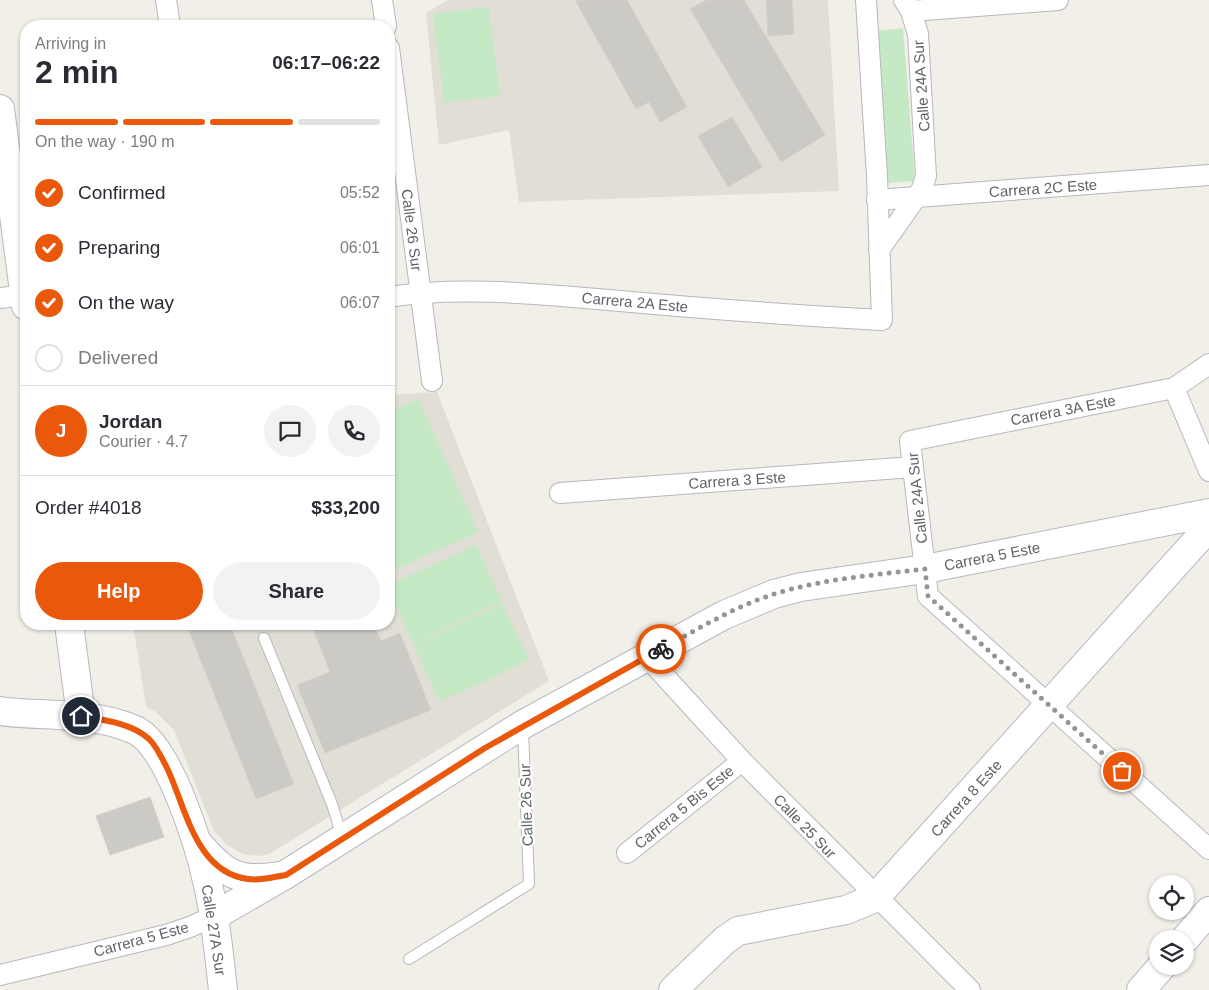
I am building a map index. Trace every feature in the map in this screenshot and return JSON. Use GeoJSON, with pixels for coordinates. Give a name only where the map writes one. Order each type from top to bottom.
{"type":"FeatureCollection","features":[{"type":"Feature","properties":{"kind":"street"},"geometry":{"type":"LineString","coordinates":[[166,0],[169,20]]}},
{"type":"Feature","properties":{"kind":"street"},"geometry":{"type":"LineString","coordinates":[[382,0],[385,20]]}},
{"type":"Feature","properties":{"kind":"street"},"geometry":{"type":"LineString","coordinates":[[866,0],[879,250]]}},
{"type":"Feature","properties":{"kind":"street"},"geometry":{"type":"LineString","coordinates":[[908,6],[1058,0]]}},
{"type":"Feature","properties":{"kind":"street","name":"Calle 24A Sur"},"geometry":{"type":"LineString","coordinates":[[879,250],[916,197],[926,176],[921,60],[918,34],[908,6]]}},
{"type":"Feature","properties":{"kind":"street","name":"Calle 26 Sur"},"geometry":{"type":"LineString","coordinates":[[395,95],[432,381]]}},
{"type":"Feature","properties":{"kind":"street"},"geometry":{"type":"LineString","coordinates":[[0,110],[19,299]]}},
{"type":"Feature","properties":{"kind":"street","name":"Carrera 2C Este"},"geometry":{"type":"LineString","coordinates":[[877,200],[1209,175]]}},
{"type":"Feature","properties":{"kind":"street","name":"Carrera 2A Este"},"geometry":{"type":"LineString","coordinates":[[395,296],[420,292],[542,294],[762,313],[882,320],[879,250]]}},
{"type":"Feature","properties":{"kind":"street","name":"Carrera 3A Este"},"geometry":{"type":"LineString","coordinates":[[910,441],[1174,388],[1209,364]]}},
{"type":"Feature","properties":{"kind":"street"},"geometry":{"type":"LineString","coordinates":[[1174,388],[1209,471]]}},
{"type":"Feature","properties":{"kind":"street","name":"Calle 24A Sur"},"geometry":{"type":"LineString","coordinates":[[910,441],[928,596],[1209,849]]}},
{"type":"Feature","properties":{"kind":"street","name":"Carrera 3 Este"},"geometry":{"type":"LineString","coordinates":[[560,493],[914,467]]}},
{"type":"Feature","properties":{"kind":"street","name":"Carrera 5 Este"},"geometry":{"type":"LineString","coordinates":[[0,975],[166,935],[214,916],[286,875],[522,725],[724,615],[774,594],[820,584],[925,569],[1209,513]]}},
{"type":"Feature","properties":{"kind":"street","name":"Carrera 8 Este"},"geometry":{"type":"LineString","coordinates":[[673,990],[725,940],[738,931],[846,910],[875,898],[1209,528]]}},
{"type":"Feature","properties":{"kind":"street"},"geometry":{"type":"LineString","coordinates":[[70,630],[81,716]]}},
{"type":"Feature","properties":{"kind":"street","name":"Calle 25 Sur"},"geometry":{"type":"LineString","coordinates":[[647,657],[742,761],[875,898],[970,990]]}},
{"type":"Feature","properties":{"kind":"street","name":"Calle 27A Sur"},"geometry":{"type":"LineString","coordinates":[[0,711],[32,715],[81,716],[124,726],[137,731],[149,739],[172,779],[196,841],[208,884],[214,916],[223,990]]}},
{"type":"Feature","properties":{"kind":"street","name":"Carrera 5 Bis Este"},"geometry":{"type":"LineString","coordinates":[[627,854],[742,761]]}},
{"type":"Feature","properties":{"kind":"street","name":"Calle 27A Sur"},"geometry":{"type":"LineString","coordinates":[[196,841],[220,867],[234,876],[249,879],[286,875]]}},
{"type":"Feature","properties":{"kind":"street"},"geometry":{"type":"LineString","coordinates":[[1193,930],[1209,911]]}},
{"type":"Feature","properties":{"kind":"lane"},"geometry":{"type":"LineString","coordinates":[[264,638],[332,804],[342,839]]}},
{"type":"Feature","properties":{"kind":"lane","name":"Calle 26 Sur"},"geometry":{"type":"LineString","coordinates":[[409,959],[529,884],[522,725]]}},
{"type":"Feature","properties":{"kind":"shaded area"},"geometry":{"type":"Polygon","coordinates":[[[448,0],[828,0],[839,191],[519,202],[509,130],[439,145],[426,13],[448,0]]]}},
{"type":"Feature","properties":{"kind":"shaded area"},"geometry":{"type":"Polygon","coordinates":[[[437,392],[549,681],[269,854],[260,856],[243,854],[227,845],[214,831],[174,730],[156,712],[146,707],[134,630],[395,630],[395,395],[437,392]]]}},
{"type":"Feature","properties":{"kind":"green space"},"geometry":{"type":"Polygon","coordinates":[[[489,7],[500,96],[444,103],[433,14],[489,7]]]}},
{"type":"Feature","properties":{"kind":"green space"},"geometry":{"type":"Polygon","coordinates":[[[903,28],[915,181],[888,183],[876,31],[903,28]]]}},
{"type":"Feature","properties":{"kind":"green space"},"geometry":{"type":"Polygon","coordinates":[[[418,399],[478,532],[396,569],[395,567],[395,409],[418,399]]]}},
{"type":"Feature","properties":{"kind":"green space"},"geometry":{"type":"Polygon","coordinates":[[[476,545],[502,602],[413,643],[395,604],[395,582],[476,545]]]}},
{"type":"Feature","properties":{"kind":"green space"},"geometry":{"type":"Polygon","coordinates":[[[502,604],[529,660],[440,702],[413,644],[502,604]]]}},
{"type":"Feature","properties":{"kind":"building"},"geometry":{"type":"Polygon","coordinates":[[[575,0],[627,0],[687,107],[660,122],[649,102],[636,109],[575,0]]]}},
{"type":"Feature","properties":{"kind":"building"},"geometry":{"type":"Polygon","coordinates":[[[706,0],[744,0],[825,135],[781,162],[690,9],[706,0]]]}},
{"type":"Feature","properties":{"kind":"building"},"geometry":{"type":"Polygon","coordinates":[[[766,0],[792,0],[794,34],[768,36],[766,0]]]}},
{"type":"Feature","properties":{"kind":"building"},"geometry":{"type":"Polygon","coordinates":[[[732,117],[762,167],[728,187],[698,136],[732,117]]]}},
{"type":"Feature","properties":{"kind":"building"},"geometry":{"type":"Polygon","coordinates":[[[188,630],[232,630],[294,784],[256,799],[188,630]]]}},
{"type":"Feature","properties":{"kind":"building"},"geometry":{"type":"Polygon","coordinates":[[[313,630],[376,630],[381,641],[400,633],[431,710],[325,753],[297,685],[330,672],[313,630]]]}},
{"type":"Feature","properties":{"kind":"building"},"geometry":{"type":"Polygon","coordinates":[[[150,797],[164,837],[110,855],[96,816],[150,797]]]}},
{"type":"Feature","properties":{"kind":"way so far"},"geometry":{"type":"LineString","coordinates":[[661,649],[724,615],[774,594],[801,587],[925,569],[928,596],[1122,771]]}},
{"type":"Feature","properties":{"kind":"route"},"geometry":{"type":"LineString","coordinates":[[81,716],[124,726],[137,731],[149,739],[172,779],[196,841],[208,856],[234,876],[264,879],[286,875],[522,725],[661,649]]}}]}
